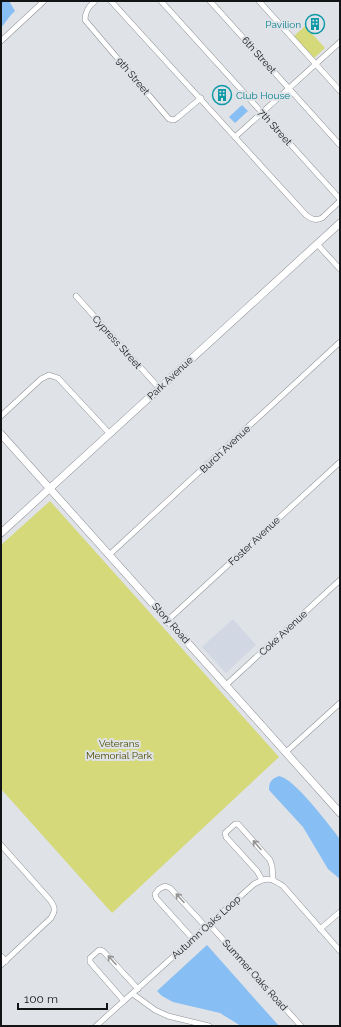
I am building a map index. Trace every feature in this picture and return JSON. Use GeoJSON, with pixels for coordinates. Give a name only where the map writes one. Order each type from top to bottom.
{"type":"FeatureCollection","features":[{"type":"Feature","properties":{"kind":"street"},"geometry":{"type":"LineString","coordinates":[[1,41],[44,1]]}},
{"type":"Feature","properties":{"kind":"street","name":"9th Street"},"geometry":{"type":"LineString","coordinates":[[95,1],[89,6],[85,14],[85,20],[169,119],[174,120],[177,118],[200,98]]}},
{"type":"Feature","properties":{"kind":"street"},"geometry":{"type":"LineString","coordinates":[[111,1],[310,218],[314,220],[322,218],[340,200]]}},
{"type":"Feature","properties":{"kind":"street","name":"7th Street"},"geometry":{"type":"LineString","coordinates":[[161,1],[340,200]]}},
{"type":"Feature","properties":{"kind":"street","name":"6th Street"},"geometry":{"type":"LineString","coordinates":[[210,1],[340,145]]}},
{"type":"Feature","properties":{"kind":"street"},"geometry":{"type":"LineString","coordinates":[[259,1],[340,91]]}},
{"type":"Feature","properties":{"kind":"street"},"geometry":{"type":"LineString","coordinates":[[235,137],[340,42]]}},
{"type":"Feature","properties":{"kind":"street","name":"Park Avenue"},"geometry":{"type":"LineString","coordinates":[[1,533],[340,224]]}},
{"type":"Feature","properties":{"kind":"street"},"geometry":{"type":"LineString","coordinates":[[317,244],[340,269]]}},
{"type":"Feature","properties":{"kind":"street","name":"Cypress Street"},"geometry":{"type":"LineString","coordinates":[[76,296],[159,388]]}},
{"type":"Feature","properties":{"kind":"street","name":"Burch Avenue"},"geometry":{"type":"LineString","coordinates":[[109,555],[340,342]]}},
{"type":"Feature","properties":{"kind":"street"},"geometry":{"type":"LineString","coordinates":[[1,416],[41,379],[49,375],[58,378],[110,434]]}},
{"type":"Feature","properties":{"kind":"street","name":"Story Road"},"geometry":{"type":"LineString","coordinates":[[1,434],[340,813]]}},
{"type":"Feature","properties":{"kind":"street","name":"Foster Avenue"},"geometry":{"type":"LineString","coordinates":[[168,620],[340,462]]}},
{"type":"Feature","properties":{"kind":"street","name":"Coke Avenue"},"geometry":{"type":"LineString","coordinates":[[226,685],[340,580]]}},
{"type":"Feature","properties":{"kind":"street"},"geometry":{"type":"LineString","coordinates":[[286,752],[340,703]]}},
{"type":"Feature","properties":{"kind":"street"},"geometry":{"type":"LineString","coordinates":[[262,880],[257,871],[226,837],[225,833],[235,824],[238,824],[270,860],[273,879],[283,886],[340,951]]}},
{"type":"Feature","properties":{"kind":"street"},"geometry":{"type":"LineString","coordinates":[[1,846],[54,906],[55,912],[51,918],[1,966]]}},
{"type":"Feature","properties":{"kind":"street","name":"Autumn Oaks Loop"},"geometry":{"type":"LineString","coordinates":[[96,1026],[254,884],[262,880],[273,879]]}},
{"type":"Feature","properties":{"kind":"street","name":"Summer Oaks Road"},"geometry":{"type":"LineString","coordinates":[[193,938],[157,899],[155,894],[159,889],[165,886],[170,888],[208,925],[301,1026]]}},
{"type":"Feature","properties":{"kind":"street"},"geometry":{"type":"LineString","coordinates":[[320,929],[340,912]]}},
{"type":"Feature","properties":{"kind":"street"},"geometry":{"type":"LineString","coordinates":[[124,1001],[90,962],[90,958],[99,950],[103,951],[138,989]]}},
{"type":"Feature","properties":{"kind":"street"},"geometry":{"type":"LineString","coordinates":[[1,956],[6,961]]}},
{"type":"Feature","properties":{"kind":"street"},"geometry":{"type":"LineString","coordinates":[[133,994],[155,1010],[168,1016],[209,1026]]}},
{"type":"Feature","properties":{"kind":"shaded area"},"geometry":{"type":"Polygon","coordinates":[[[233,619],[256,645],[226,673],[202,647],[233,619]]]}},
{"type":"Feature","properties":{"kind":"green space"},"geometry":{"type":"Polygon","coordinates":[[[305,26],[325,48],[314,58],[294,36],[305,26]]]}},
{"type":"Feature","properties":{"kind":"green space","name":"Veterans Memorial Park"},"geometry":{"type":"Polygon","coordinates":[[[50,501],[279,757],[112,913],[1,789],[1,545],[50,501]]]}},
{"type":"Feature","properties":{"kind":"water"},"geometry":{"type":"Polygon","coordinates":[[[1,1],[9,1],[15,11],[1,28],[1,1]]]}},
{"type":"Feature","properties":{"kind":"water"},"geometry":{"type":"Polygon","coordinates":[[[242,105],[248,111],[235,123],[229,117],[242,105]]]}},
{"type":"Feature","properties":{"kind":"water"},"geometry":{"type":"Polygon","coordinates":[[[279,776],[302,793],[340,839],[340,879],[328,869],[303,827],[269,790],[271,781],[279,776]]]}},
{"type":"Feature","properties":{"kind":"water"},"geometry":{"type":"Polygon","coordinates":[[[207,945],[279,1026],[241,1026],[220,1013],[173,1002],[162,996],[157,991],[207,945]]]}},
{"type":"Feature","properties":{"kind":"place","name":"Pavilion"},"geometry":{"type":"Point","coordinates":[315,24]}},
{"type":"Feature","properties":{"kind":"place","name":"Club House"},"geometry":{"type":"Point","coordinates":[222,95]}}]}
